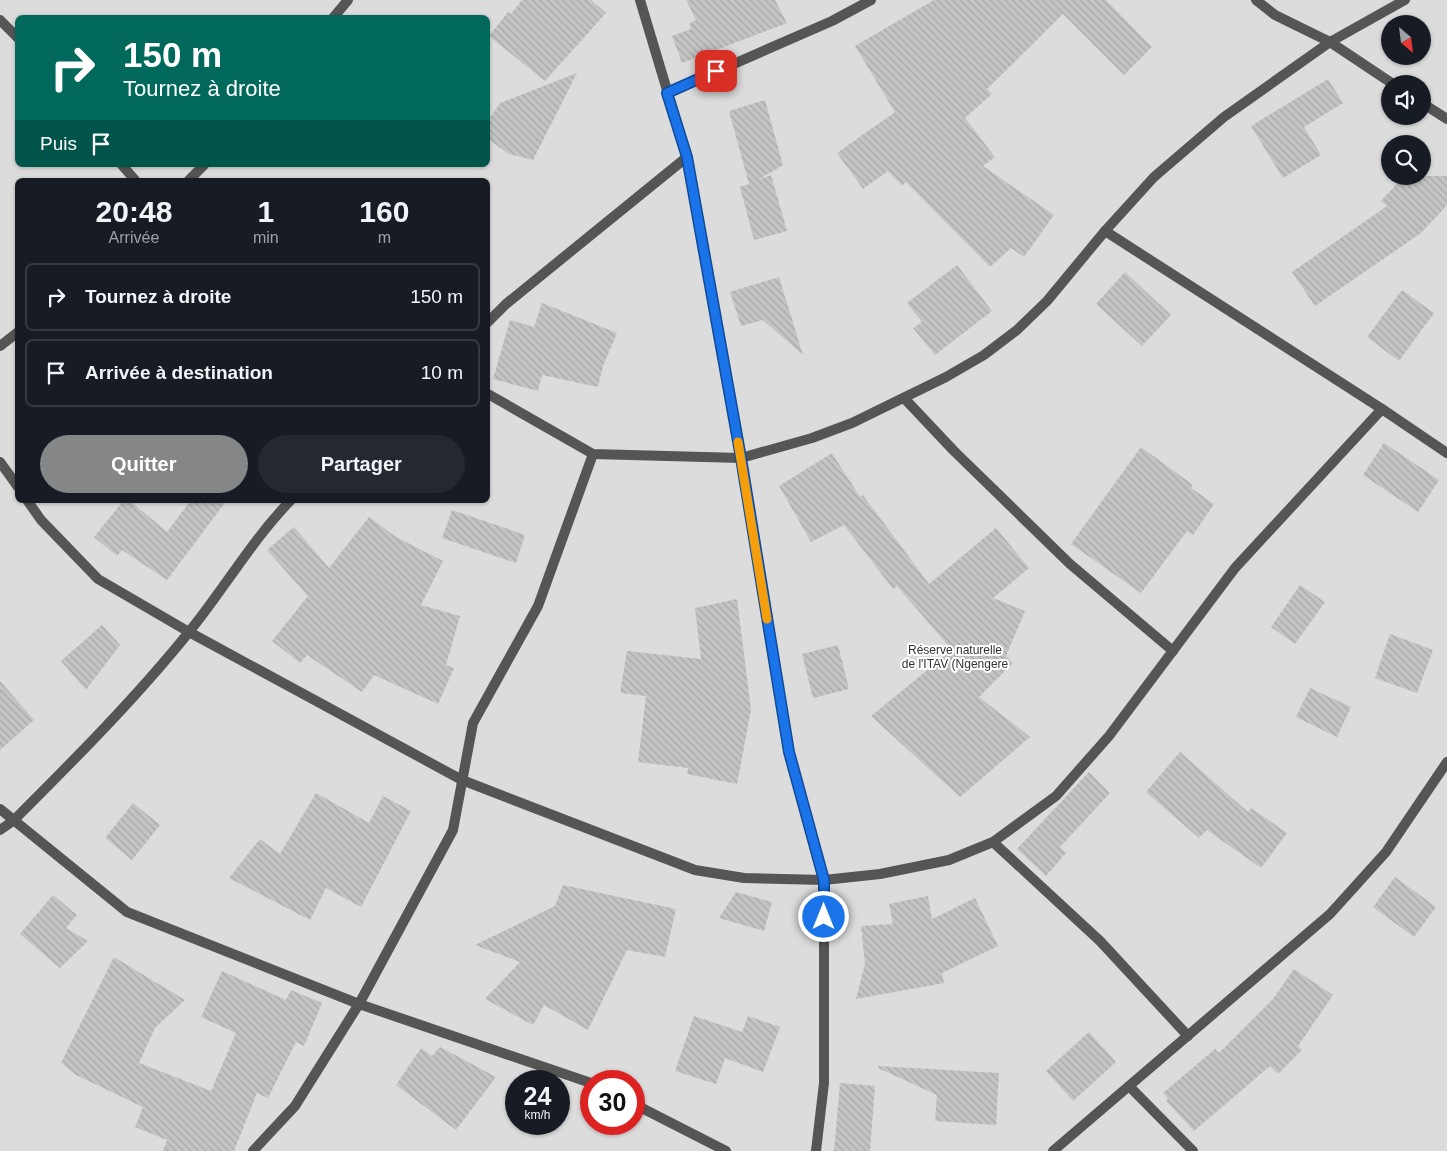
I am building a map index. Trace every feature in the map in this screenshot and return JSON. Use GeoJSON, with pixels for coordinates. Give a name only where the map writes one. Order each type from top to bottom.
{"type":"FeatureCollection","features":[{"type":"Feature","properties":{"kind":"street"},"geometry":{"type":"LineString","coordinates":[[336,15],[348,0]]}},
{"type":"Feature","properties":{"kind":"street"},"geometry":{"type":"LineString","coordinates":[[640,0],[687,157],[741,458],[789,752],[824,880],[824,1083],[816,1151]]}},
{"type":"Feature","properties":{"kind":"street"},"geometry":{"type":"LineString","coordinates":[[667,93],[832,21],[871,0]]}},
{"type":"Feature","properties":{"kind":"street"},"geometry":{"type":"LineString","coordinates":[[1256,0],[1275,15],[1330,42],[1381,76]]}},
{"type":"Feature","properties":{"kind":"street"},"geometry":{"type":"LineString","coordinates":[[490,395],[593,454],[741,458],[812,438],[852,423],[904,398],[984,355],[1017,330],[1047,301],[1105,231],[1154,177],[1224,117],[1330,42],[1405,0]]}},
{"type":"Feature","properties":{"kind":"street"},"geometry":{"type":"LineString","coordinates":[[0,20],[15,35]]}},
{"type":"Feature","properties":{"kind":"street"},"geometry":{"type":"LineString","coordinates":[[1431,109],[1447,119]]}},
{"type":"Feature","properties":{"kind":"street"},"geometry":{"type":"LineString","coordinates":[[490,320],[506,304],[687,157]]}},
{"type":"Feature","properties":{"kind":"street"},"geometry":{"type":"LineString","coordinates":[[124,167],[133,178]]}},
{"type":"Feature","properties":{"kind":"street"},"geometry":{"type":"LineString","coordinates":[[191,178],[202,167]]}},
{"type":"Feature","properties":{"kind":"street"},"geometry":{"type":"LineString","coordinates":[[1105,231],[1382,409],[1447,453]]}},
{"type":"Feature","properties":{"kind":"street"},"geometry":{"type":"LineString","coordinates":[[0,346],[15,334]]}},
{"type":"Feature","properties":{"kind":"street"},"geometry":{"type":"LineString","coordinates":[[904,398],[954,451],[1070,564],[1173,651]]}},
{"type":"Feature","properties":{"kind":"street"},"geometry":{"type":"LineString","coordinates":[[29,503],[41,520],[98,579],[188,632],[462,780],[695,870],[744,878],[824,880],[880,874],[949,860],[993,842],[1056,796],[1109,736],[1235,568],[1382,409]]}},
{"type":"Feature","properties":{"kind":"street"},"geometry":{"type":"LineString","coordinates":[[253,1151],[295,1106],[358,1004],[453,830],[473,724],[538,606],[593,454]]}},
{"type":"Feature","properties":{"kind":"street"},"geometry":{"type":"LineString","coordinates":[[0,462],[15,483]]}},
{"type":"Feature","properties":{"kind":"street"},"geometry":{"type":"LineString","coordinates":[[0,830],[13,821],[90,744],[188,632],[273,519],[288,503]]}},
{"type":"Feature","properties":{"kind":"street"},"geometry":{"type":"LineString","coordinates":[[1053,1151],[1330,914],[1386,852],[1447,762]]}},
{"type":"Feature","properties":{"kind":"street"},"geometry":{"type":"LineString","coordinates":[[0,809],[127,912],[358,1004],[580,1079]]}},
{"type":"Feature","properties":{"kind":"street"},"geometry":{"type":"LineString","coordinates":[[993,842],[1100,941],[1188,1036]]}},
{"type":"Feature","properties":{"kind":"street"},"geometry":{"type":"LineString","coordinates":[[1129,1086],[1193,1151]]}},
{"type":"Feature","properties":{"kind":"street"},"geometry":{"type":"LineString","coordinates":[[645,1110],[726,1151]]}},
{"type":"Feature","properties":{"kind":"green space","name":"Réserve naturelle de l'ITAV (Ngengere"},"geometry":{"type":"Polygon","coordinates":[[[0,0],[1447,0],[1447,1151],[0,1151],[0,0]]]}},
{"type":"Feature","properties":{"kind":"building"},"geometry":{"type":"Polygon","coordinates":[[[522,0],[591,0],[606,13],[545,81],[490,37],[508,12],[511,14],[522,0]]]}},
{"type":"Feature","properties":{"kind":"building"},"geometry":{"type":"Polygon","coordinates":[[[686,0],[775,0],[787,23],[682,63],[672,36],[691,29],[689,24],[696,20],[686,0]]]}},
{"type":"Feature","properties":{"kind":"building"},"geometry":{"type":"Polygon","coordinates":[[[934,0],[1106,0],[1152,47],[1124,75],[1063,14],[987,89],[992,94],[965,118],[995,157],[983,166],[1054,215],[1024,257],[1011,248],[990,267],[906,182],[902,186],[888,171],[863,189],[837,153],[895,112],[855,46],[934,0]]]}},
{"type":"Feature","properties":{"kind":"building"},"geometry":{"type":"Polygon","coordinates":[[[577,73],[533,160],[509,154],[490,140],[490,118],[500,103],[577,73]]]}},
{"type":"Feature","properties":{"kind":"building"},"geometry":{"type":"Polygon","coordinates":[[[1328,79],[1343,103],[1304,127],[1321,155],[1283,178],[1251,126],[1328,79]]]}},
{"type":"Feature","properties":{"kind":"building"},"geometry":{"type":"Polygon","coordinates":[[[765,100],[783,165],[758,180],[771,175],[787,231],[754,240],[740,187],[749,184],[729,111],[765,100]]]}},
{"type":"Feature","properties":{"kind":"building"},"geometry":{"type":"Polygon","coordinates":[[[1431,176],[1447,176],[1447,205],[1421,233],[1315,306],[1292,272],[1387,206],[1381,201],[1396,185],[1431,185],[1431,176]]]}},
{"type":"Feature","properties":{"kind":"building"},"geometry":{"type":"Polygon","coordinates":[[[957,265],[992,311],[935,355],[913,328],[922,322],[907,303],[957,265]]]}},
{"type":"Feature","properties":{"kind":"building"},"geometry":{"type":"Polygon","coordinates":[[[1125,272],[1171,315],[1142,346],[1096,304],[1125,272]]]}},
{"type":"Feature","properties":{"kind":"building"},"geometry":{"type":"Polygon","coordinates":[[[779,277],[803,355],[763,320],[741,326],[730,292],[779,277]]]}},
{"type":"Feature","properties":{"kind":"building"},"geometry":{"type":"Polygon","coordinates":[[[1402,290],[1434,313],[1399,361],[1367,337],[1402,290]]]}},
{"type":"Feature","properties":{"kind":"building"},"geometry":{"type":"Polygon","coordinates":[[[542,303],[617,333],[603,366],[598,387],[542,375],[538,391],[493,379],[510,320],[534,327],[542,303]]]}},
{"type":"Feature","properties":{"kind":"building"},"geometry":{"type":"Polygon","coordinates":[[[1384,443],[1439,480],[1418,512],[1363,475],[1384,443]]]}},
{"type":"Feature","properties":{"kind":"building"},"geometry":{"type":"Polygon","coordinates":[[[1141,447],[1193,485],[1191,488],[1214,504],[1193,535],[1187,531],[1141,593],[1071,544],[1141,447]]]}},
{"type":"Feature","properties":{"kind":"building"},"geometry":{"type":"Polygon","coordinates":[[[832,453],[860,497],[863,495],[929,584],[996,528],[1029,568],[993,598],[1025,611],[1006,656],[1013,663],[979,697],[1030,737],[960,797],[871,716],[952,650],[897,586],[893,589],[844,525],[811,542],[779,486],[832,453]]]}},
{"type":"Feature","properties":{"kind":"building"},"geometry":{"type":"Polygon","coordinates":[[[122,503],[133,503],[167,532],[189,503],[225,503],[167,580],[122,550],[117,556],[94,537],[122,503]]]}},
{"type":"Feature","properties":{"kind":"building"},"geometry":{"type":"Polygon","coordinates":[[[452,510],[525,535],[516,563],[442,538],[452,510]]]}},
{"type":"Feature","properties":{"kind":"building"},"geometry":{"type":"Polygon","coordinates":[[[369,517],[396,537],[443,561],[421,605],[460,616],[446,665],[454,668],[438,704],[374,675],[362,692],[307,655],[300,663],[272,641],[308,596],[267,550],[294,527],[329,568],[369,517]]]}},
{"type":"Feature","properties":{"kind":"building"},"geometry":{"type":"Polygon","coordinates":[[[1300,585],[1325,602],[1295,644],[1271,627],[1300,585]]]}},
{"type":"Feature","properties":{"kind":"building"},"geometry":{"type":"Polygon","coordinates":[[[737,599],[751,710],[737,784],[687,774],[688,768],[638,762],[646,696],[620,693],[627,651],[701,659],[695,608],[737,599]]]}},
{"type":"Feature","properties":{"kind":"building"},"geometry":{"type":"Polygon","coordinates":[[[102,625],[120,645],[86,690],[61,661],[102,625]]]}},
{"type":"Feature","properties":{"kind":"building"},"geometry":{"type":"Polygon","coordinates":[[[1390,634],[1433,650],[1417,693],[1375,678],[1390,634]]]}},
{"type":"Feature","properties":{"kind":"building"},"geometry":{"type":"Polygon","coordinates":[[[838,645],[849,689],[813,698],[802,654],[838,645]]]}},
{"type":"Feature","properties":{"kind":"building"},"geometry":{"type":"Polygon","coordinates":[[[0,681],[34,720],[0,750],[0,681]]]}},
{"type":"Feature","properties":{"kind":"building"},"geometry":{"type":"Polygon","coordinates":[[[1310,688],[1351,707],[1337,737],[1296,717],[1310,688]]]}},
{"type":"Feature","properties":{"kind":"building"},"geometry":{"type":"Polygon","coordinates":[[[1180,752],[1248,812],[1251,808],[1287,833],[1261,868],[1207,830],[1199,838],[1146,792],[1180,752]]]}},
{"type":"Feature","properties":{"kind":"building"},"geometry":{"type":"Polygon","coordinates":[[[1089,772],[1110,793],[1060,847],[1066,853],[1046,876],[1017,849],[1089,772]]]}},
{"type":"Feature","properties":{"kind":"building"},"geometry":{"type":"Polygon","coordinates":[[[316,793],[369,823],[383,796],[411,811],[361,907],[326,888],[310,920],[229,878],[260,839],[280,854],[316,793]]]}},
{"type":"Feature","properties":{"kind":"building"},"geometry":{"type":"Polygon","coordinates":[[[133,803],[160,825],[132,860],[105,838],[133,803]]]}},
{"type":"Feature","properties":{"kind":"building"},"geometry":{"type":"Polygon","coordinates":[[[1395,877],[1436,907],[1414,937],[1373,907],[1395,877]]]}},
{"type":"Feature","properties":{"kind":"building"},"geometry":{"type":"Polygon","coordinates":[[[563,885],[676,909],[665,957],[627,950],[588,1030],[544,1005],[533,1025],[485,999],[520,962],[475,945],[555,906],[563,885]]]}},
{"type":"Feature","properties":{"kind":"building"},"geometry":{"type":"Polygon","coordinates":[[[736,892],[772,902],[764,931],[719,918],[736,892]]]}},
{"type":"Feature","properties":{"kind":"building"},"geometry":{"type":"Polygon","coordinates":[[[53,895],[77,915],[66,928],[88,941],[60,968],[20,934],[53,895]]]}},
{"type":"Feature","properties":{"kind":"building"},"geometry":{"type":"Polygon","coordinates":[[[928,896],[932,919],[975,898],[998,946],[942,973],[944,983],[856,999],[865,964],[861,926],[893,924],[889,904],[928,896]]]}},
{"type":"Feature","properties":{"kind":"building"},"geometry":{"type":"Polygon","coordinates":[[[114,957],[185,1000],[155,1028],[139,1063],[211,1091],[236,1033],[201,1017],[222,971],[286,1000],[291,990],[322,1003],[304,1046],[296,1042],[268,1098],[257,1093],[234,1151],[163,1151],[167,1140],[135,1127],[143,1107],[76,1075],[61,1063],[114,957]]]}},
{"type":"Feature","properties":{"kind":"building"},"geometry":{"type":"Polygon","coordinates":[[[1294,969],[1333,995],[1298,1046],[1302,1050],[1278,1074],[1270,1066],[1194,1131],[1166,1101],[1168,1099],[1163,1093],[1215,1049],[1219,1053],[1273,999],[1294,969]]]}},
{"type":"Feature","properties":{"kind":"building"},"geometry":{"type":"Polygon","coordinates":[[[694,1016],[742,1032],[748,1016],[780,1027],[763,1072],[725,1058],[716,1084],[675,1071],[694,1016]]]}},
{"type":"Feature","properties":{"kind":"building"},"geometry":{"type":"Polygon","coordinates":[[[1089,1032],[1116,1062],[1073,1101],[1046,1071],[1089,1032]]]}},
{"type":"Feature","properties":{"kind":"building"},"geometry":{"type":"Polygon","coordinates":[[[440,1047],[496,1077],[456,1130],[396,1085],[421,1048],[432,1056],[440,1047]]]}},
{"type":"Feature","properties":{"kind":"building"},"geometry":{"type":"Polygon","coordinates":[[[878,1066],[999,1073],[996,1125],[935,1121],[937,1095],[878,1068],[878,1066]]]}},
{"type":"Feature","properties":{"kind":"building"},"geometry":{"type":"Polygon","coordinates":[[[840,1083],[875,1086],[870,1151],[834,1151],[840,1083]]]}},
{"type":"Feature","properties":{"kind":"slow traffic"},"geometry":{"type":"LineString","coordinates":[[738,442],[767,619]]}},
{"type":"Feature","properties":{"kind":"route"},"geometry":{"type":"LineString","coordinates":[[716,71],[667,93],[687,157],[741,458],[789,752],[824,880],[824,917]]}}]}
